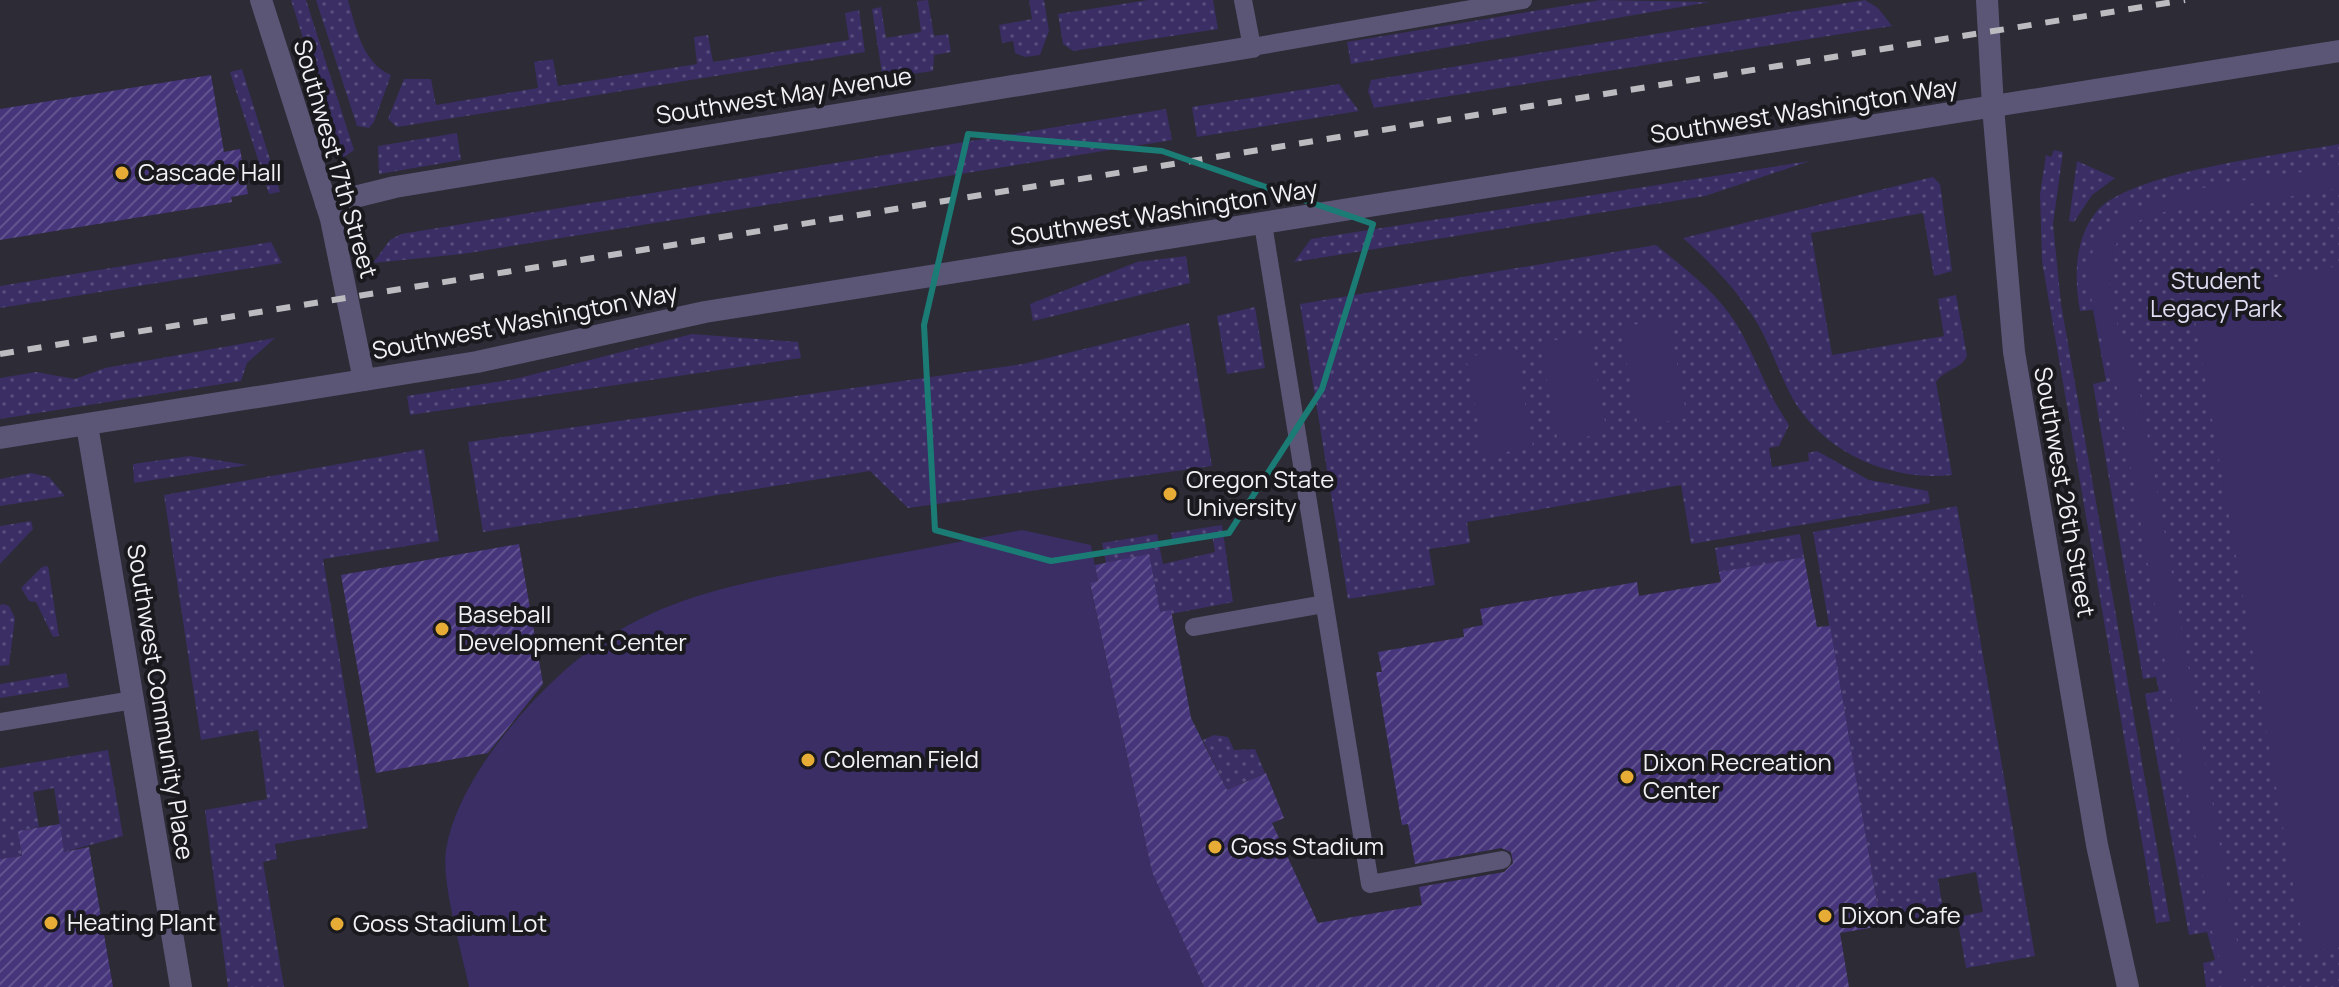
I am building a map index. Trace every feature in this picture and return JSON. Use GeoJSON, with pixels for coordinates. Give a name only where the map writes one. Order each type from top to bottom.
{"type":"FeatureCollection","features":[{"type":"Feature","properties":{"kind":"street","name":"Southwest 17th Street"},"geometry":{"type":"LineString","coordinates":[[261,0],[326,204],[364,380]]}},
{"type":"Feature","properties":{"kind":"street","name":"Southwest 26th Street"},"geometry":{"type":"LineString","coordinates":[[1987,0],[2014,352],[2097,845],[2128,987]]}},
{"type":"Feature","properties":{"kind":"street","name":"Southwest May Avenue"},"geometry":{"type":"LineString","coordinates":[[326,204],[395,187],[1252,47]]}},
{"type":"Feature","properties":{"kind":"street","name":"Southwest Washington Way"},"geometry":{"type":"LineString","coordinates":[[0,438],[491,360],[705,312],[2339,51]]}},
{"type":"Feature","properties":{"kind":"street","name":"Southwest Community Place"},"geometry":{"type":"LineString","coordinates":[[87,425],[181,987]]}},
{"type":"Feature","properties":{"kind":"lane"},"geometry":{"type":"LineString","coordinates":[[1243,0],[1252,47],[1523,0]]}},
{"type":"Feature","properties":{"kind":"lane"},"geometry":{"type":"LineString","coordinates":[[1263,224],[1370,884],[1502,860]]}},
{"type":"Feature","properties":{"kind":"lane"},"geometry":{"type":"LineString","coordinates":[[1194,627],[1324,604]]}},
{"type":"Feature","properties":{"kind":"lane"},"geometry":{"type":"LineString","coordinates":[[0,722],[133,700]]}},
{"type":"Feature","properties":{"kind":"highlighted area"},"geometry":{"type":"Polygon","coordinates":[[[968,134],[1162,151],[1373,224],[1322,389],[1229,533],[1051,561],[935,530],[924,325],[968,134]]]}},
{"type":"Feature","properties":{"kind":"shaded area","name":"Oregon State University"},"geometry":{"type":"Polygon","coordinates":[[[0,0],[2339,0],[2339,987],[0,987],[0,0]]]}},
{"type":"Feature","properties":{"kind":"green space"},"geometry":{"type":"Polygon","coordinates":[[[291,0],[306,0],[354,150],[341,159],[291,0]]]}},
{"type":"Feature","properties":{"kind":"green space"},"geometry":{"type":"Polygon","coordinates":[[[316,0],[348,0],[367,53],[373,62],[391,75],[369,128],[357,126],[316,0]]]}},
{"type":"Feature","properties":{"kind":"green space"},"geometry":{"type":"Polygon","coordinates":[[[928,0],[934,36],[948,34],[951,52],[934,55],[933,71],[891,77],[882,73],[872,9],[881,7],[886,38],[921,32],[917,1],[928,0]]]}},
{"type":"Feature","properties":{"kind":"green space"},"geometry":{"type":"Polygon","coordinates":[[[1029,0],[1044,0],[1049,31],[1040,55],[1025,57],[1015,53],[1013,41],[1002,43],[999,25],[1032,19],[1029,0]]]}},
{"type":"Feature","properties":{"kind":"green space"},"geometry":{"type":"Polygon","coordinates":[[[1148,0],[1213,0],[1218,29],[1073,51],[1063,44],[1058,14],[1148,0]]]}},
{"type":"Feature","properties":{"kind":"green space"},"geometry":{"type":"Polygon","coordinates":[[[1600,0],[1710,2],[1351,64],[1347,42],[1600,0]]]}},
{"type":"Feature","properties":{"kind":"green space"},"geometry":{"type":"Polygon","coordinates":[[[1865,0],[1878,8],[1892,26],[1374,108],[1368,91],[1371,80],[1865,0]]]}},
{"type":"Feature","properties":{"kind":"green space"},"geometry":{"type":"Polygon","coordinates":[[[859,10],[865,52],[397,127],[388,119],[404,79],[431,79],[436,105],[538,88],[534,62],[553,59],[558,86],[697,64],[694,37],[708,35],[713,62],[849,40],[845,13],[859,10]]]}},
{"type":"Feature","properties":{"kind":"green space"},"geometry":{"type":"Polygon","coordinates":[[[242,69],[280,192],[269,194],[230,72],[242,69]]]}},
{"type":"Feature","properties":{"kind":"green space"},"geometry":{"type":"Polygon","coordinates":[[[1339,84],[1359,111],[1197,137],[1192,107],[1339,84]]]}},
{"type":"Feature","properties":{"kind":"green space"},"geometry":{"type":"Polygon","coordinates":[[[1166,109],[1172,140],[462,254],[373,263],[390,240],[401,234],[1166,109]]]}},
{"type":"Feature","properties":{"kind":"green space"},"geometry":{"type":"Polygon","coordinates":[[[457,133],[461,160],[379,174],[378,146],[457,133]]]}},
{"type":"Feature","properties":{"kind":"green space","name":"Student Legacy Park"},"geometry":{"type":"Polygon","coordinates":[[[2339,144],[2339,987],[2206,987],[2203,963],[2215,960],[2207,932],[2189,935],[2145,694],[2159,691],[2156,677],[2143,679],[2093,384],[2106,381],[2093,310],[2080,311],[2077,285],[2080,246],[2097,211],[2115,197],[2141,185],[2247,159],[2339,144]]]}},
{"type":"Feature","properties":{"kind":"green space"},"geometry":{"type":"Polygon","coordinates":[[[2054,150],[2063,152],[2053,224],[2061,304],[2170,921],[2156,923],[2042,261],[2040,194],[2046,155],[2051,157],[2054,150]]]}},
{"type":"Feature","properties":{"kind":"green space"},"geometry":{"type":"Polygon","coordinates":[[[1810,161],[1705,196],[1294,262],[1311,239],[1810,161]]]}},
{"type":"Feature","properties":{"kind":"green space"},"geometry":{"type":"Polygon","coordinates":[[[2077,161],[2115,178],[2092,195],[2074,222],[2069,221],[2077,161]]]}},
{"type":"Feature","properties":{"kind":"green space"},"geometry":{"type":"Polygon","coordinates":[[[2339,167],[2339,188],[2207,211],[2205,206],[2170,211],[2144,218],[2123,234],[2114,250],[2110,269],[2110,289],[2119,330],[2135,365],[2245,987],[2227,987],[2212,931],[2115,376],[2093,305],[2090,266],[2101,234],[2118,218],[2144,205],[2211,186],[2339,167]]]}},
{"type":"Feature","properties":{"kind":"green space"},"geometry":{"type":"Polygon","coordinates":[[[1933,177],[1940,184],[1952,271],[1934,276],[1923,213],[1811,233],[1832,355],[1944,336],[1938,299],[1956,295],[1967,356],[1936,382],[1952,475],[1929,476],[1906,474],[1861,460],[1822,435],[1793,399],[1748,309],[1722,277],[1683,238],[1933,177]]]}},
{"type":"Feature","properties":{"kind":"green space"},"geometry":{"type":"Polygon","coordinates":[[[271,242],[282,263],[0,308],[0,286],[271,242]]]}},
{"type":"Feature","properties":{"kind":"green space"},"geometry":{"type":"Polygon","coordinates":[[[1656,245],[1710,292],[1729,313],[1744,337],[1774,401],[1789,425],[1779,446],[1769,448],[1772,467],[1809,461],[1808,453],[1817,451],[1869,480],[1928,491],[1930,503],[1691,544],[1681,485],[1467,522],[1470,543],[1429,549],[1435,585],[1348,599],[1300,304],[1656,245]]]}},
{"type":"Feature","properties":{"kind":"green space"},"geometry":{"type":"Polygon","coordinates":[[[1186,256],[1190,283],[1033,321],[1030,304],[1137,262],[1186,256]]]}},
{"type":"Feature","properties":{"kind":"green space"},"geometry":{"type":"Polygon","coordinates":[[[2339,266],[2339,947],[2305,953],[2190,292],[2339,266]]]}},
{"type":"Feature","properties":{"kind":"green space"},"geometry":{"type":"Polygon","coordinates":[[[1255,307],[1265,368],[1227,374],[1217,316],[1255,307]]]}},
{"type":"Feature","properties":{"kind":"green space"},"geometry":{"type":"Polygon","coordinates":[[[1669,319],[1687,418],[1638,426],[1620,327],[1669,319]]]}},
{"type":"Feature","properties":{"kind":"green space"},"geometry":{"type":"Polygon","coordinates":[[[1189,323],[1212,466],[908,508],[870,471],[483,532],[468,442],[1023,364],[1189,323]]]}},
{"type":"Feature","properties":{"kind":"green space"},"geometry":{"type":"Polygon","coordinates":[[[692,334],[798,342],[801,358],[410,415],[407,396],[515,379],[692,334]]]}},
{"type":"Feature","properties":{"kind":"green space"},"geometry":{"type":"Polygon","coordinates":[[[1589,334],[1607,433],[1558,442],[1540,343],[1589,334]]]}},
{"type":"Feature","properties":{"kind":"green space"},"geometry":{"type":"Polygon","coordinates":[[[275,338],[247,363],[241,381],[0,419],[0,378],[36,372],[75,379],[105,368],[275,338]]]}},
{"type":"Feature","properties":{"kind":"green space"},"geometry":{"type":"Polygon","coordinates":[[[1515,348],[1533,447],[1484,456],[1466,357],[1515,348]]]}},
{"type":"Feature","properties":{"kind":"green space"},"geometry":{"type":"Polygon","coordinates":[[[424,449],[439,541],[323,559],[368,828],[275,844],[277,859],[263,862],[284,987],[228,987],[205,810],[267,799],[258,730],[201,740],[164,495],[424,449]]]}},
{"type":"Feature","properties":{"kind":"green space"},"geometry":{"type":"Polygon","coordinates":[[[190,456],[248,465],[134,483],[133,464],[190,456]]]}},
{"type":"Feature","properties":{"kind":"green space"},"geometry":{"type":"Polygon","coordinates":[[[31,473],[49,477],[65,496],[0,506],[0,479],[31,473]]]}},
{"type":"Feature","properties":{"kind":"green space"},"geometry":{"type":"Polygon","coordinates":[[[1957,506],[2035,956],[1966,968],[1957,917],[1983,912],[1976,872],[1938,879],[1944,915],[1881,926],[1813,532],[1957,506]]]}},
{"type":"Feature","properties":{"kind":"green space"},"geometry":{"type":"Polygon","coordinates":[[[31,521],[33,529],[0,564],[0,526],[31,521]]]}},
{"type":"Feature","properties":{"kind":"green space"},"geometry":{"type":"Polygon","coordinates":[[[1222,525],[1233,602],[1171,614],[1160,612],[1106,563],[1102,543],[1157,534],[1163,564],[1215,552],[1212,534],[1172,540],[1171,533],[1222,525]]]}},
{"type":"Feature","properties":{"kind":"green space","name":"Coleman Field"},"geometry":{"type":"Polygon","coordinates":[[[1022,530],[1091,545],[1098,581],[1090,584],[1152,872],[1204,987],[469,987],[446,880],[446,850],[450,833],[472,782],[503,736],[550,685],[585,654],[620,630],[656,612],[736,585],[1022,530]]]}},
{"type":"Feature","properties":{"kind":"green space"},"geometry":{"type":"Polygon","coordinates":[[[1800,534],[1804,557],[1719,572],[1715,548],[1800,534]]]}},
{"type":"Feature","properties":{"kind":"green space"},"geometry":{"type":"Polygon","coordinates":[[[48,566],[59,636],[53,637],[36,602],[29,601],[21,588],[42,567],[48,566]]]}},
{"type":"Feature","properties":{"kind":"green space"},"geometry":{"type":"Polygon","coordinates":[[[0,605],[9,606],[15,618],[9,665],[0,666],[0,605]]]}},
{"type":"Feature","properties":{"kind":"green space"},"geometry":{"type":"Polygon","coordinates":[[[66,673],[69,687],[0,698],[0,684],[66,673]]]}},
{"type":"Feature","properties":{"kind":"green space"},"geometry":{"type":"Polygon","coordinates":[[[1214,735],[1228,737],[1234,750],[1255,749],[1265,773],[1227,790],[1203,740],[1214,735]]]}},
{"type":"Feature","properties":{"kind":"green space"},"geometry":{"type":"Polygon","coordinates":[[[108,750],[123,836],[64,852],[54,788],[33,792],[39,827],[18,831],[22,856],[0,859],[0,768],[108,750]]]}},
{"type":"Feature","properties":{"kind":"building","name":"Cascade Hall"},"geometry":{"type":"Polygon","coordinates":[[[211,75],[224,152],[240,149],[248,194],[231,197],[232,202],[0,240],[0,109],[211,75]]]}},
{"type":"Feature","properties":{"kind":"building","name":"Baseball Development Center"},"geometry":{"type":"Polygon","coordinates":[[[519,544],[543,684],[488,753],[376,773],[341,575],[519,544]]]}},
{"type":"Feature","properties":{"kind":"building","name":"Dixon Recreation Center"},"geometry":{"type":"Polygon","coordinates":[[[1149,554],[1160,612],[1171,610],[1191,718],[1227,790],[1266,773],[1284,818],[1272,823],[1318,923],[1422,905],[1419,887],[1504,872],[1513,863],[1511,852],[1501,848],[1415,864],[1408,824],[1402,825],[1376,672],[1382,672],[1378,652],[1464,637],[1463,629],[1483,625],[1480,609],[1637,582],[1639,596],[1721,582],[1719,572],[1804,557],[1817,627],[1830,626],[1881,926],[1840,933],[1849,987],[1204,987],[1152,872],[1090,583],[1098,581],[1095,565],[1149,554]]]}},
{"type":"Feature","properties":{"kind":"building","name":"Heating Plant"},"geometry":{"type":"Polygon","coordinates":[[[60,824],[64,852],[89,847],[113,987],[0,987],[0,859],[22,856],[18,831],[60,824]]]}},
{"type":"Feature","properties":{"kind":"railway"},"geometry":{"type":"LineString","coordinates":[[0,354],[2185,0]]}},
{"type":"Feature","properties":{"kind":"place","name":"Cascade Hall"},"geometry":{"type":"Point","coordinates":[122,173]}},
{"type":"Feature","properties":{"kind":"place","name":"Oregon State University"},"geometry":{"type":"Point","coordinates":[1170,494]}},
{"type":"Feature","properties":{"kind":"place","name":"Baseball Development Center"},"geometry":{"type":"Point","coordinates":[442,629]}},
{"type":"Feature","properties":{"kind":"place","name":"Coleman Field"},"geometry":{"type":"Point","coordinates":[808,760]}},
{"type":"Feature","properties":{"kind":"place","name":"Dixon Recreation Center"},"geometry":{"type":"Point","coordinates":[1627,777]}},
{"type":"Feature","properties":{"kind":"place","name":"Goss Stadium"},"geometry":{"type":"Point","coordinates":[1215,847]}},
{"type":"Feature","properties":{"kind":"place","name":"Dixon Cafe"},"geometry":{"type":"Point","coordinates":[1825,916]}},
{"type":"Feature","properties":{"kind":"place","name":"Heating Plant"},"geometry":{"type":"Point","coordinates":[51,923]}},
{"type":"Feature","properties":{"kind":"place","name":"Goss Stadium Lot"},"geometry":{"type":"Point","coordinates":[337,924]}}]}
